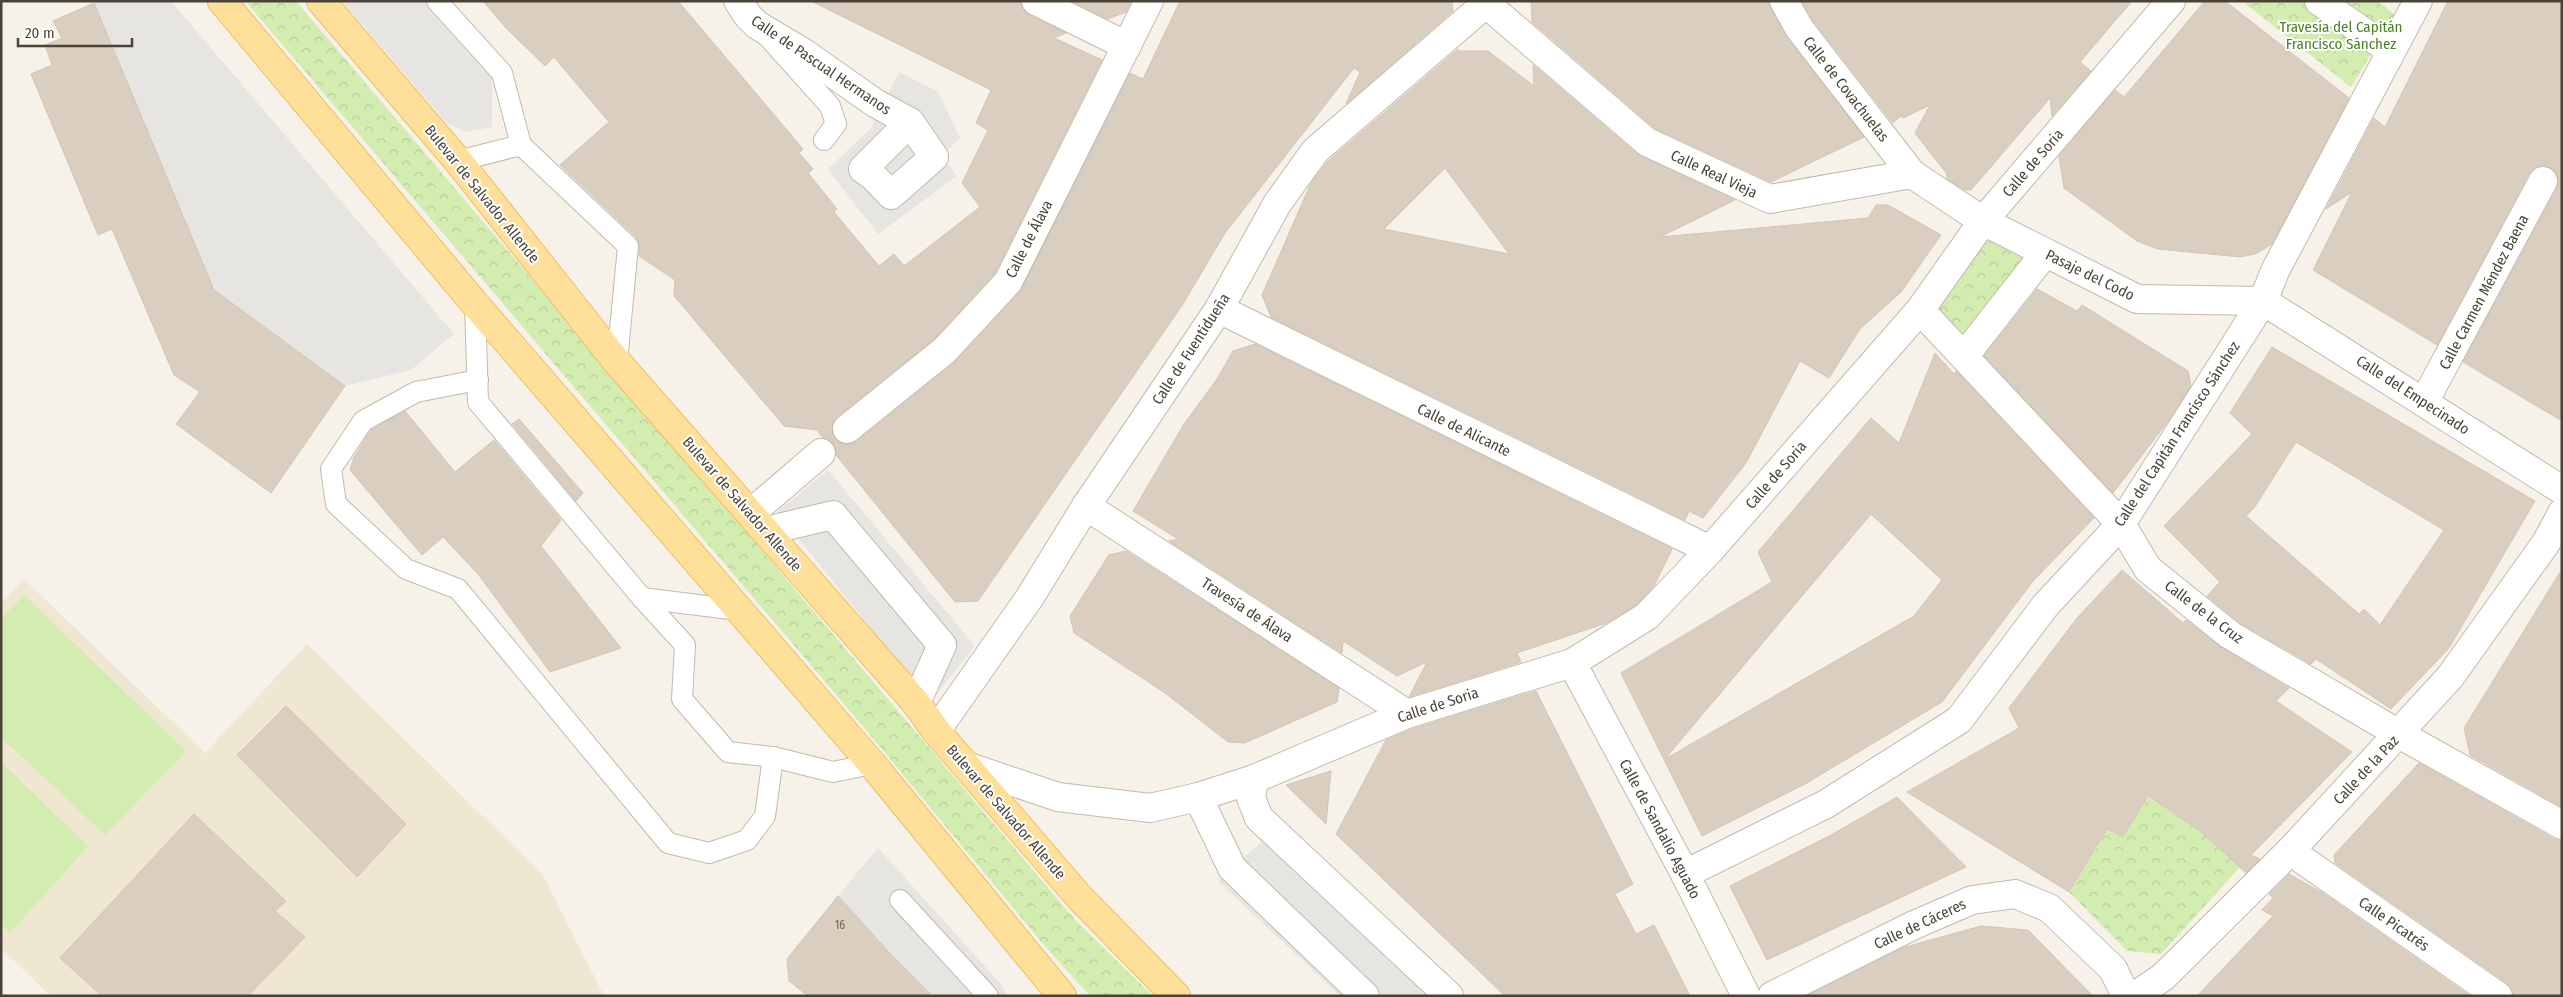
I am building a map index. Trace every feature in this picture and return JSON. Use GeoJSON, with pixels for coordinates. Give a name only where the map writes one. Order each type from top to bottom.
{"type":"FeatureCollection","features":[{"type":"Feature","properties":{"kind":"main road"},"geometry":{"type":"LineString","coordinates":[[222,1],[475,304],[872,764],[1062,996]]}},
{"type":"Feature","properties":{"kind":"main road","name":"Bulevar de Salvador Allende"},"geometry":{"type":"LineString","coordinates":[[321,1],[458,161],[617,362],[916,703],[936,731],[1080,898],[1176,996]]}},
{"type":"Feature","properties":{"kind":"street","name":"Calle de Pascual Hermanos"},"geometry":{"type":"LineString","coordinates":[[738,1],[748,16],[757,24],[804,53],[875,103],[910,122]]}},
{"type":"Feature","properties":{"kind":"street"},"geometry":{"type":"LineString","coordinates":[[1036,1],[1127,46]]}},
{"type":"Feature","properties":{"kind":"street","name":"Calle de Álava"},"geometry":{"type":"LineString","coordinates":[[847,430],[945,350],[1008,282],[1149,1]]}},
{"type":"Feature","properties":{"kind":"street","name":"Calle de Covachuelas"},"geometry":{"type":"LineString","coordinates":[[1784,1],[1799,28],[1912,174]]}},
{"type":"Feature","properties":{"kind":"street","name":"Calle de Soria"},"geometry":{"type":"LineString","coordinates":[[969,767],[1058,797],[1150,808],[1198,797],[1254,779],[1407,714],[1572,663],[1647,616],[1710,550],[1920,310],[1983,221],[2171,1]]}},
{"type":"Feature","properties":{"kind":"street"},"geometry":{"type":"LineString","coordinates":[[2319,1],[2391,51]]}},
{"type":"Feature","properties":{"kind":"street","name":"Calle del Capitán Francisco Sánchez"},"geometry":{"type":"LineString","coordinates":[[1685,874],[1826,804],[1959,720],[2045,606],[2121,524],[2263,301],[2275,270],[2418,1]]}},
{"type":"Feature","properties":{"kind":"street","name":"Calle Real Vieja"},"geometry":{"type":"LineString","coordinates":[[1486,2],[1647,142],[1770,199],[1912,174]]}},
{"type":"Feature","properties":{"kind":"street","name":"Calle de Fuentidueña"},"geometry":{"type":"LineString","coordinates":[[936,731],[1030,597],[1086,506],[1219,309],[1277,204],[1315,151],[1486,2]]}},
{"type":"Feature","properties":{"kind":"street"},"geometry":{"type":"LineString","coordinates":[[1912,174],[1983,221]]}},
{"type":"Feature","properties":{"kind":"street","name":"Calle Carmen Méndez Baena"},"geometry":{"type":"LineString","coordinates":[[2424,402],[2543,181]]}},
{"type":"Feature","properties":{"kind":"street","name":"Pasaje del Codo"},"geometry":{"type":"LineString","coordinates":[[1983,221],[2137,299],[2263,301]]}},
{"type":"Feature","properties":{"kind":"street"},"geometry":{"type":"LineString","coordinates":[[1965,355],[2045,253]]}},
{"type":"Feature","properties":{"kind":"street","name":"Calle del Empecinado"},"geometry":{"type":"LineString","coordinates":[[2263,301],[2562,490]]}},
{"type":"Feature","properties":{"kind":"street","name":"Calle de Alicante"},"geometry":{"type":"LineString","coordinates":[[1219,309],[1710,550]]}},
{"type":"Feature","properties":{"kind":"street","name":"Calle de la Cruz"},"geometry":{"type":"LineString","coordinates":[[1920,310],[1965,355],[2121,524],[2148,569],[2230,635],[2399,734],[2562,824]]}},
{"type":"Feature","properties":{"kind":"street"},"geometry":{"type":"LineString","coordinates":[[758,522],[821,453]]}},
{"type":"Feature","properties":{"kind":"street","name":"Travesía de Álava"},"geometry":{"type":"LineString","coordinates":[[1086,506],[1407,714]]}},
{"type":"Feature","properties":{"kind":"street","name":"Calle de la Paz"},"geometry":{"type":"LineString","coordinates":[[2135,996],[2163,977],[2290,851],[2450,677],[2546,543],[2562,513]]}},
{"type":"Feature","properties":{"kind":"street"},"geometry":{"type":"LineString","coordinates":[[758,522],[833,515],[942,645],[916,703]]}},
{"type":"Feature","properties":{"kind":"street","name":"Calle de Sandalio Aguado"},"geometry":{"type":"LineString","coordinates":[[1572,663],[1685,874],[1746,996]]}},
{"type":"Feature","properties":{"kind":"street"},"geometry":{"type":"LineString","coordinates":[[1254,779],[1251,798],[1259,818],[1449,996]]}},
{"type":"Feature","properties":{"kind":"street"},"geometry":{"type":"LineString","coordinates":[[1198,797],[1232,868],[1365,996]]}},
{"type":"Feature","properties":{"kind":"street","name":"Calle Picatrés"},"geometry":{"type":"LineString","coordinates":[[2290,851],[2498,996]]}},
{"type":"Feature","properties":{"kind":"street","name":"Calle de Cáceres"},"geometry":{"type":"LineString","coordinates":[[1772,996],[1914,925],[1972,900],[2015,894],[2049,908],[2113,969],[2126,996]]}},
{"type":"Feature","properties":{"kind":"lane"},"geometry":{"type":"LineString","coordinates":[[437,1],[502,73],[521,145],[628,246],[617,362]]}},
{"type":"Feature","properties":{"kind":"lane"},"geometry":{"type":"LineString","coordinates":[[757,24],[830,106],[836,124],[824,140]]}},
{"type":"Feature","properties":{"kind":"lane"},"geometry":{"type":"LineString","coordinates":[[458,161],[521,145]]}},
{"type":"Feature","properties":{"kind":"lane"},"geometry":{"type":"LineString","coordinates":[[475,304],[478,402],[642,598],[685,645],[682,699],[728,752],[772,757],[833,772],[872,764]]}},
{"type":"Feature","properties":{"kind":"lane"},"geometry":{"type":"LineString","coordinates":[[478,380],[416,392],[363,421],[331,469],[336,504],[406,569],[458,589],[668,843],[710,853],[747,840],[765,816],[772,757]]}},
{"type":"Feature","properties":{"kind":"lane"},"geometry":{"type":"LineString","coordinates":[[642,598],[738,610]]}},
{"type":"Feature","properties":{"kind":"lane"},"geometry":{"type":"LineString","coordinates":[[900,900],[988,996]]}},
{"type":"Feature","properties":{"kind":"shaded area"},"geometry":{"type":"Polygon","coordinates":[[[93,1],[171,1],[454,334],[411,370],[345,386],[214,290],[93,1]]]}},
{"type":"Feature","properties":{"kind":"shaded area"},"geometry":{"type":"Polygon","coordinates":[[[342,1],[451,1],[502,59],[492,81],[492,127],[466,132],[447,123],[342,1]]]}},
{"type":"Feature","properties":{"kind":"shaded area"},"geometry":{"type":"Polygon","coordinates":[[[899,72],[938,92],[960,138],[942,156],[957,176],[878,234],[828,169],[871,128],[899,72]]]}},
{"type":"Feature","properties":{"kind":"shaded area"},"geometry":{"type":"Polygon","coordinates":[[[828,470],[975,646],[930,702],[777,512],[828,470]]]}},
{"type":"Feature","properties":{"kind":"shaded area"},"geometry":{"type":"Polygon","coordinates":[[[24,579],[205,753],[307,644],[543,875],[604,996],[50,996],[1,948],[1,603],[24,579]]]}},
{"type":"Feature","properties":{"kind":"shaded area"},"geometry":{"type":"Polygon","coordinates":[[[1268,836],[1439,996],[1340,996],[1218,881],[1268,836]]]}},
{"type":"Feature","properties":{"kind":"shaded area"},"geometry":{"type":"Polygon","coordinates":[[[878,848],[1000,983],[1007,996],[932,996],[838,896],[878,848]]]}},
{"type":"Feature","properties":{"kind":"green space"},"geometry":{"type":"Polygon","coordinates":[[[245,1],[296,1],[1078,923],[1153,996],[1090,996],[1043,944],[861,724],[245,1]]]}},
{"type":"Feature","properties":{"kind":"green space","name":"Travesía del Capitán Francisco Sánchez"},"geometry":{"type":"Polygon","coordinates":[[[2242,1],[2377,1],[2395,15],[2351,87],[2242,1]]]}},
{"type":"Feature","properties":{"kind":"green space"},"geometry":{"type":"Polygon","coordinates":[[[1984,229],[2043,257],[1968,351],[1928,310],[1984,229]]]}},
{"type":"Feature","properties":{"kind":"green space"},"geometry":{"type":"Polygon","coordinates":[[[24,595],[186,751],[105,835],[1,737],[1,618],[24,595]]]}},
{"type":"Feature","properties":{"kind":"green space"},"geometry":{"type":"Polygon","coordinates":[[[1,762],[88,846],[10,933],[1,924],[1,762]]]}},
{"type":"Feature","properties":{"kind":"green space"},"geometry":{"type":"Polygon","coordinates":[[[2148,797],[2202,832],[2240,867],[2161,954],[2127,951],[2069,892],[2107,828],[2123,837],[2148,797]]]}},
{"type":"Feature","properties":{"kind":"building"},"geometry":{"type":"Polygon","coordinates":[[[483,1],[678,1],[803,149],[799,153],[813,169],[808,173],[837,209],[834,212],[879,266],[894,254],[904,266],[980,207],[962,183],[988,130],[976,123],[991,90],[811,1],[1020,1],[1023,9],[1029,15],[1066,33],[1054,38],[1102,60],[995,273],[934,339],[837,417],[833,423],[832,431],[835,438],[841,443],[849,444],[857,441],[955,362],[1020,292],[1130,73],[1143,79],[1180,1],[1452,1],[1453,11],[1346,104],[1360,72],[1354,68],[1225,233],[1183,304],[978,601],[955,602],[836,455],[832,442],[823,438],[817,430],[784,426],[674,296],[675,280],[639,256],[639,242],[636,237],[560,165],[609,122],[554,57],[545,66],[506,28],[483,1]]]}},
{"type":"Feature","properties":{"kind":"building"},"geometry":{"type":"Polygon","coordinates":[[[1072,1],[1131,1],[1126,12],[1107,19],[1072,1]]]}},
{"type":"Feature","properties":{"kind":"building"},"geometry":{"type":"Polygon","coordinates":[[[1531,1],[1768,1],[1787,38],[1864,137],[1771,182],[1656,129],[1532,22],[1531,1]]]}},
{"type":"Feature","properties":{"kind":"building"},"geometry":{"type":"Polygon","coordinates":[[[1802,1],[2132,1],[2080,62],[2091,71],[2052,116],[2050,98],[1971,190],[1965,190],[1947,179],[1947,174],[1915,133],[1930,105],[1903,118],[1901,116],[1893,123],[1812,19],[1802,1]]]}},
{"type":"Feature","properties":{"kind":"building"},"geometry":{"type":"Polygon","coordinates":[[[2205,1],[2225,1],[2349,98],[2272,244],[2255,254],[2240,257],[2158,249],[2137,241],[2064,188],[2059,156],[2115,90],[2124,97],[2205,1]]]}},
{"type":"Feature","properties":{"kind":"building"},"geometry":{"type":"Polygon","coordinates":[[[2448,1],[2562,1],[2562,421],[2463,362],[2557,188],[2559,180],[2551,168],[2542,165],[2534,168],[2529,174],[2437,345],[2313,270],[2352,192],[2326,209],[2374,118],[2385,127],[2448,1]]]}},
{"type":"Feature","properties":{"kind":"building"},"geometry":{"type":"Polygon","coordinates":[[[94,3],[214,290],[345,386],[271,493],[176,424],[200,392],[174,375],[112,229],[98,235],[31,74],[52,65],[45,45],[62,38],[53,21],[94,3]]]}},
{"type":"Feature","properties":{"kind":"building"},"geometry":{"type":"Polygon","coordinates":[[[1458,49],[1458,51],[1488,51],[1534,86],[1533,65],[1637,154],[1735,200],[1660,237],[1868,218],[1876,205],[1888,205],[1941,235],[1901,292],[1860,329],[1829,378],[1800,361],[1746,463],[1703,518],[1689,511],[1685,520],[1271,317],[1262,295],[1311,183],[1327,162],[1458,49]],[[1445,168],[1384,229],[1509,254],[1445,168]]]}},
{"type":"Feature","properties":{"kind":"building"},"geometry":{"type":"Polygon","coordinates":[[[2037,289],[2077,311],[2082,305],[2188,371],[2191,386],[2166,424],[2113,493],[1984,356],[2037,289]]]}},
{"type":"Feature","properties":{"kind":"building"},"geometry":{"type":"Polygon","coordinates":[[[1255,344],[1672,549],[1654,586],[1637,604],[1606,623],[1517,653],[1521,662],[1409,697],[1427,662],[1397,676],[1343,641],[1342,653],[1169,541],[1178,539],[1133,511],[1184,424],[1217,379],[1233,351],[1255,344]]]}},
{"type":"Feature","properties":{"kind":"building"},"geometry":{"type":"Polygon","coordinates":[[[2272,347],[2535,501],[2449,648],[2391,709],[2316,659],[2311,664],[2239,622],[2207,596],[2220,582],[2164,526],[2252,434],[2230,413],[2272,347]],[[2296,442],[2254,508],[2246,516],[2359,614],[2364,609],[2380,625],[2444,530],[2296,442]]]}},
{"type":"Feature","properties":{"kind":"building"},"geometry":{"type":"Polygon","coordinates":[[[1935,353],[1954,374],[1956,371],[2094,518],[2033,581],[1942,702],[1805,784],[1702,836],[1621,673],[1772,582],[1758,552],[1871,418],[1899,443],[1935,353]],[[1871,514],[1665,759],[1914,616],[1942,580],[1871,514]]]}},
{"type":"Feature","properties":{"kind":"building"},"geometry":{"type":"Polygon","coordinates":[[[405,411],[455,472],[494,440],[561,520],[541,546],[621,648],[550,672],[478,574],[443,537],[422,555],[350,470],[354,457],[371,430],[405,411]]]}},
{"type":"Feature","properties":{"kind":"building"},"geometry":{"type":"Polygon","coordinates":[[[519,419],[583,493],[576,501],[512,424],[519,419]]]}},
{"type":"Feature","properties":{"kind":"building"},"geometry":{"type":"Polygon","coordinates":[[[1126,551],[1339,688],[1337,702],[1245,743],[1228,742],[1165,693],[1074,633],[1070,616],[1109,555],[1126,551]]]}},
{"type":"Feature","properties":{"kind":"building"},"geometry":{"type":"Polygon","coordinates":[[[2562,569],[2562,807],[2470,755],[2464,728],[2562,569]]]}},
{"type":"Feature","properties":{"kind":"building"},"geometry":{"type":"Polygon","coordinates":[[[2122,570],[2183,623],[2186,620],[2222,648],[2289,688],[2276,701],[2352,752],[2251,855],[2260,859],[2246,873],[2202,832],[2148,796],[2123,837],[2107,828],[2069,892],[1907,792],[2019,728],[2009,708],[2077,618],[2122,570]]]}},
{"type":"Feature","properties":{"kind":"building"},"geometry":{"type":"Polygon","coordinates":[[[1536,691],[1633,884],[1615,894],[1636,934],[1654,925],[1690,996],[1505,996],[1336,834],[1379,753],[1389,752],[1380,751],[1386,740],[1412,729],[1536,691]]]}},
{"type":"Feature","properties":{"kind":"building"},"geometry":{"type":"Polygon","coordinates":[[[286,706],[406,824],[357,877],[237,755],[286,706]]]}},
{"type":"Feature","properties":{"kind":"building"},"geometry":{"type":"Polygon","coordinates":[[[2419,763],[2554,839],[2562,841],[2562,996],[2513,996],[2507,983],[2335,863],[2334,855],[2419,763]]]}},
{"type":"Feature","properties":{"kind":"building"},"geometry":{"type":"Polygon","coordinates":[[[1331,771],[1326,824],[1286,785],[1331,771]]]}},
{"type":"Feature","properties":{"kind":"building"},"geometry":{"type":"Polygon","coordinates":[[[1897,797],[1966,867],[1767,960],[1730,886],[1831,835],[1897,797]]]}},
{"type":"Feature","properties":{"kind":"building"},"geometry":{"type":"Polygon","coordinates":[[[194,814],[286,901],[275,911],[305,937],[248,996],[102,996],[60,958],[194,814]]]}},
{"type":"Feature","properties":{"kind":"building"},"geometry":{"type":"Polygon","coordinates":[[[2289,874],[2321,892],[2470,996],[2197,996],[2273,916],[2262,910],[2273,898],[2269,894],[2289,874]]]}},
{"type":"Feature","properties":{"kind":"building"},"geometry":{"type":"Polygon","coordinates":[[[838,896],[932,996],[808,996],[789,981],[787,959],[838,896]]]}},
{"type":"Feature","properties":{"kind":"building"},"geometry":{"type":"Polygon","coordinates":[[[1981,926],[2028,930],[2093,996],[1807,996],[1905,947],[1981,926]]]}}]}
